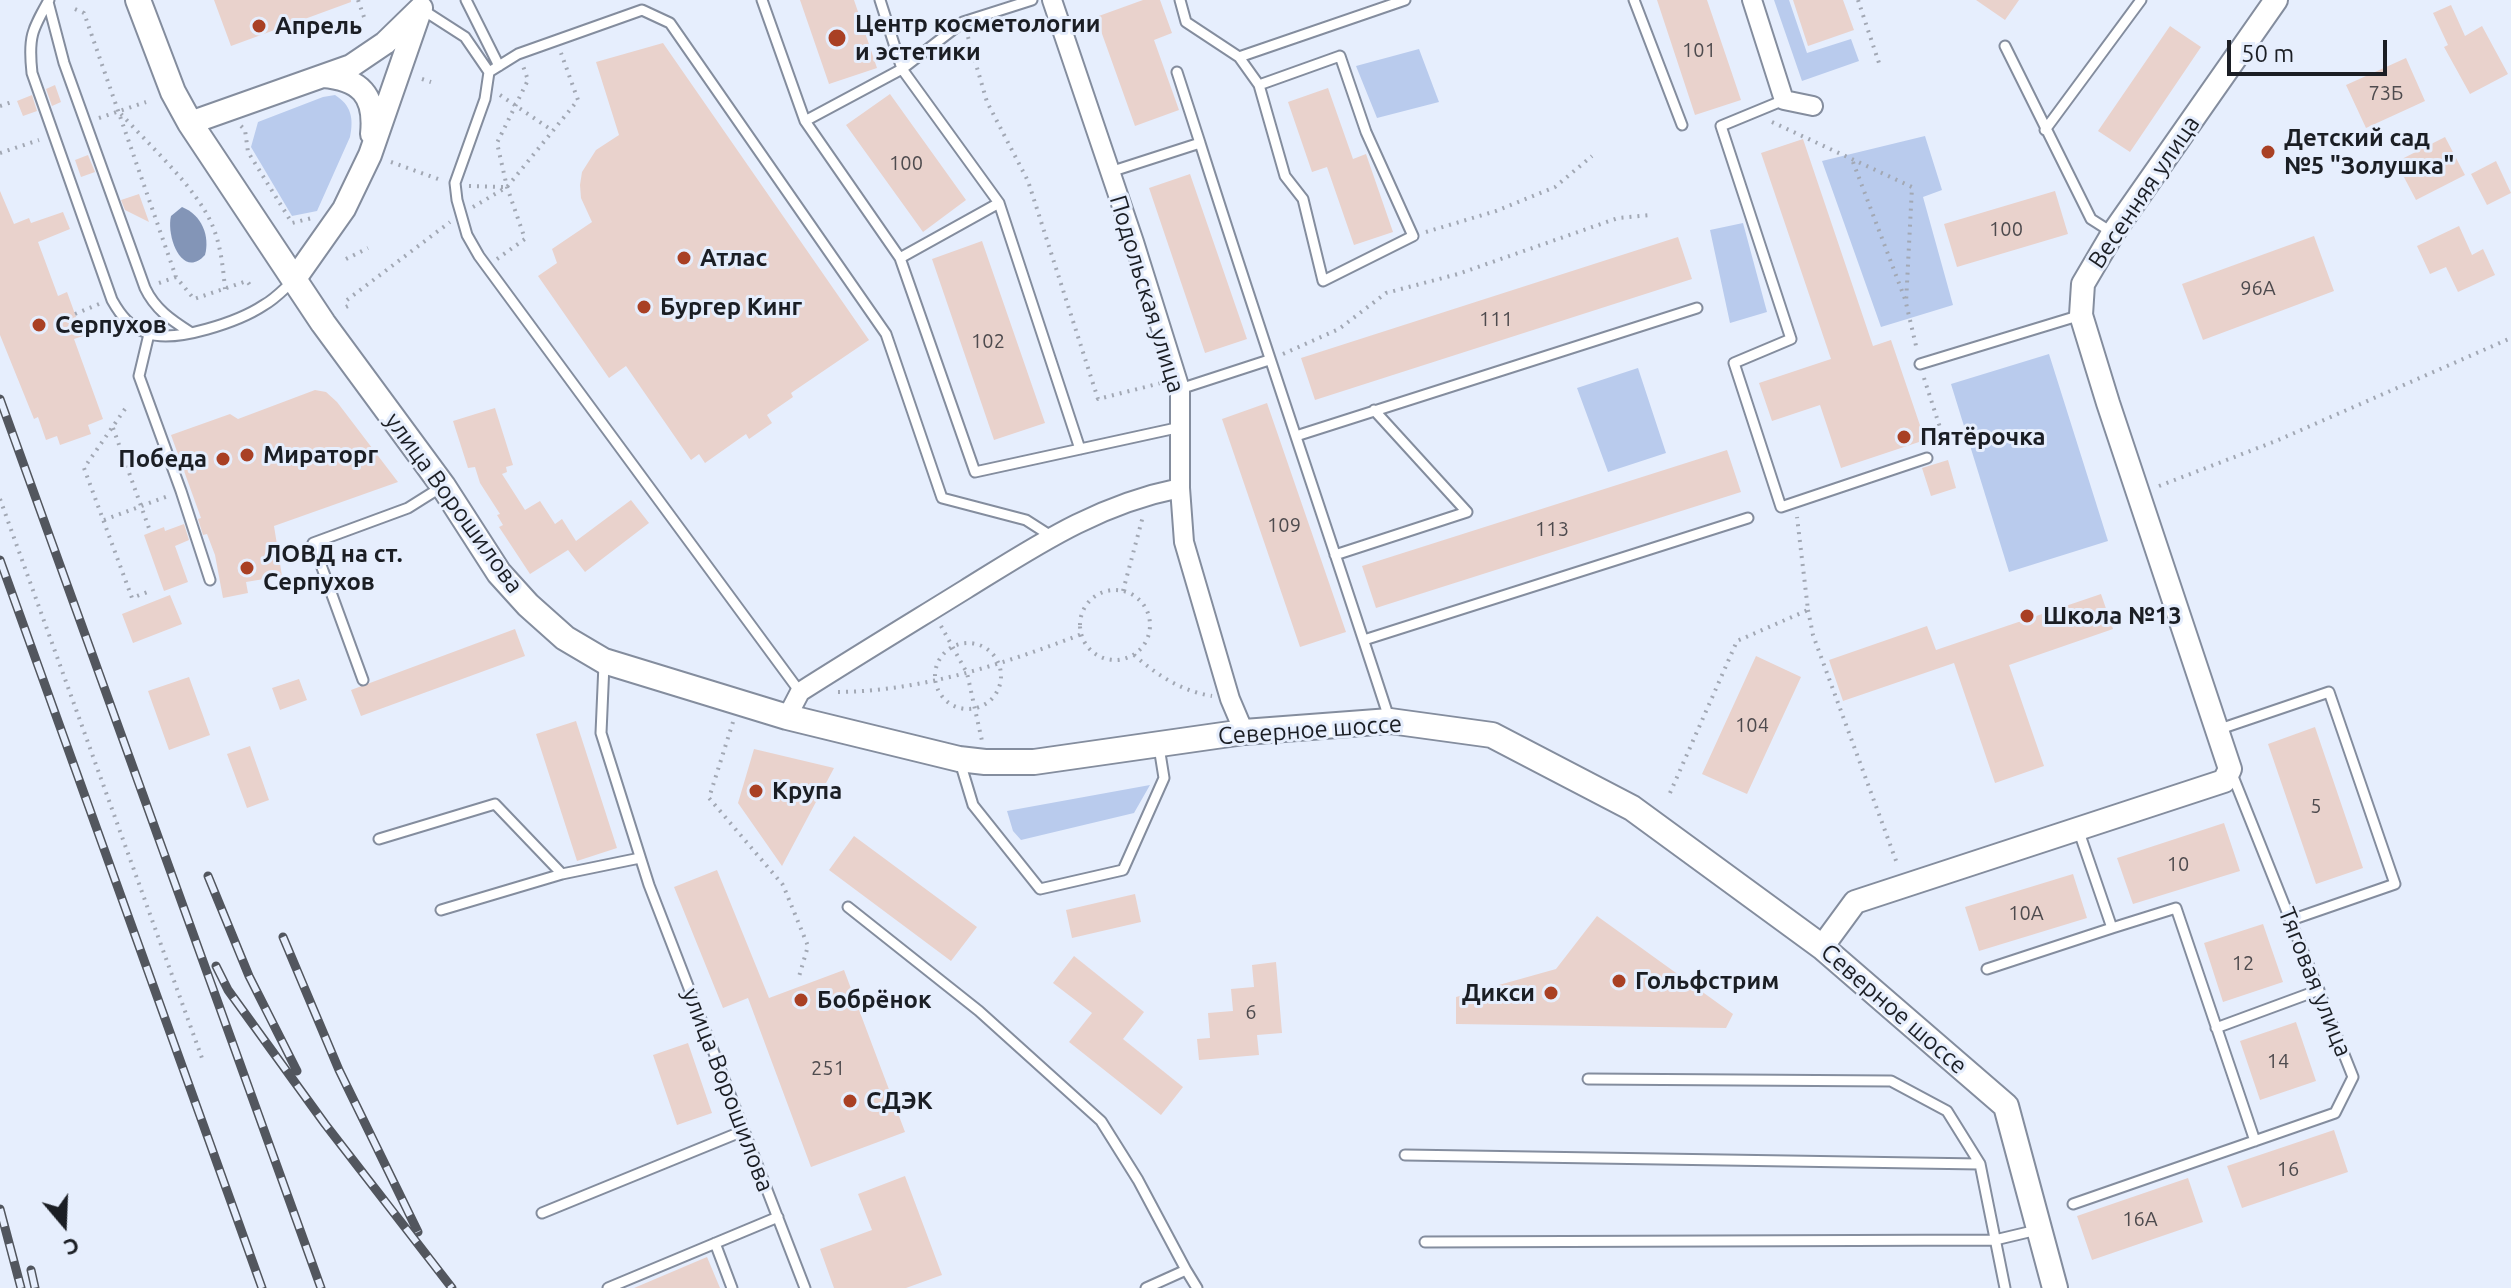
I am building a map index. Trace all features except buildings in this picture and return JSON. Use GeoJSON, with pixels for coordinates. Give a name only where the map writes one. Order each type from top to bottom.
{"type":"FeatureCollection","features":[{"type":"Feature","properties":{"kind":"main road","name":"улица Ворошилова"},"geometry":{"type":"LineString","coordinates":[[138,0],[173,92],[190,123],[294,280],[443,486],[499,573],[528,605],[565,638],[604,661]]}},
{"type":"Feature","properties":{"kind":"main road","name":"Северное шоссе"},"geometry":{"type":"LineString","coordinates":[[604,661],[787,717],[959,759],[985,762],[1034,762],[1244,732],[1390,721],[1492,735],[1632,808],[1822,947],[2006,1106],[2055,1288]]}},
{"type":"Feature","properties":{"kind":"street","name":"Подольская улица"},"geometry":{"type":"LineString","coordinates":[[1052,0],[1178,384],[1184,542],[1230,699],[1244,732]]}},
{"type":"Feature","properties":{"kind":"street"},"geometry":{"type":"LineString","coordinates":[[1752,0],[1784,100],[1813,106]]}},
{"type":"Feature","properties":{"kind":"street","name":"Весенняя улица"},"geometry":{"type":"LineString","coordinates":[[2081,315],[2083,284],[2113,233],[2276,0]]}},
{"type":"Feature","properties":{"kind":"street"},"geometry":{"type":"LineString","coordinates":[[190,123],[351,66],[368,56],[422,4]]}},
{"type":"Feature","properties":{"kind":"street"},"geometry":{"type":"LineString","coordinates":[[294,280],[377,157],[422,4]]}},
{"type":"Feature","properties":{"kind":"street"},"geometry":{"type":"LineString","coordinates":[[319,76],[345,78],[360,88],[370,102],[377,157]]}},
{"type":"Feature","properties":{"kind":"street","name":"Тяговая улица"},"geometry":{"type":"LineString","coordinates":[[2081,315],[2230,769]]}},
{"type":"Feature","properties":{"kind":"street"},"geometry":{"type":"LineString","coordinates":[[787,717],[800,692],[1051,536],[1101,510],[1149,494],[1180,488]]}},
{"type":"Feature","properties":{"kind":"street"},"geometry":{"type":"LineString","coordinates":[[1822,947],[1855,902],[2224,781],[2230,769]]}},
{"type":"Feature","properties":{"kind":"lane"},"geometry":{"type":"LineString","coordinates":[[466,0],[499,66]]}},
{"type":"Feature","properties":{"kind":"lane"},"geometry":{"type":"LineString","coordinates":[[762,0],[805,121],[900,258],[975,472],[1181,427]]}},
{"type":"Feature","properties":{"kind":"lane"},"geometry":{"type":"LineString","coordinates":[[880,0],[902,69],[999,203],[1080,449]]}},
{"type":"Feature","properties":{"kind":"lane"},"geometry":{"type":"LineString","coordinates":[[805,121],[902,69],[963,22],[1032,0]]}},
{"type":"Feature","properties":{"kind":"lane"},"geometry":{"type":"LineString","coordinates":[[1180,0],[1186,22],[1239,57],[1259,85],[1285,176],[1303,199],[1323,281],[1413,236],[1366,132],[1340,56],[1259,85]]}},
{"type":"Feature","properties":{"kind":"lane"},"geometry":{"type":"LineString","coordinates":[[1239,57],[1405,0]]}},
{"type":"Feature","properties":{"kind":"lane"},"geometry":{"type":"LineString","coordinates":[[1634,0],[1682,125]]}},
{"type":"Feature","properties":{"kind":"lane"},"geometry":{"type":"LineString","coordinates":[[2045,130],[2141,0]]}},
{"type":"Feature","properties":{"kind":"lane"},"geometry":{"type":"LineString","coordinates":[[49,1],[64,63],[145,288],[164,315],[190,332]]}},
{"type":"Feature","properties":{"kind":"lane"},"geometry":{"type":"LineString","coordinates":[[49,1],[32,29],[29,49],[32,73],[112,300],[128,323],[149,334],[165,336],[217,326],[264,306],[294,280]]}},
{"type":"Feature","properties":{"kind":"lane"},"geometry":{"type":"LineString","coordinates":[[422,4],[465,37],[489,72],[485,99],[455,183],[467,235],[486,267],[800,692]]}},
{"type":"Feature","properties":{"kind":"lane"},"geometry":{"type":"LineString","coordinates":[[489,72],[518,54],[642,10],[670,23],[886,334],[942,498],[1026,520],[1051,536]]}},
{"type":"Feature","properties":{"kind":"lane"},"geometry":{"type":"LineString","coordinates":[[2005,46],[2091,219],[2113,233]]}},
{"type":"Feature","properties":{"kind":"lane"},"geometry":{"type":"LineString","coordinates":[[1177,72],[1390,721]]}},
{"type":"Feature","properties":{"kind":"lane"},"geometry":{"type":"LineString","coordinates":[[1784,100],[1721,126],[1791,339],[1734,363],[1781,507],[1927,458]]}},
{"type":"Feature","properties":{"kind":"lane"},"geometry":{"type":"LineString","coordinates":[[1110,172],[1200,143]]}},
{"type":"Feature","properties":{"kind":"lane"},"geometry":{"type":"LineString","coordinates":[[900,258],[999,203]]}},
{"type":"Feature","properties":{"kind":"lane"},"geometry":{"type":"LineString","coordinates":[[1296,436],[1697,308]]}},
{"type":"Feature","properties":{"kind":"lane"},"geometry":{"type":"LineString","coordinates":[[1920,364],[2081,315]]}},
{"type":"Feature","properties":{"kind":"lane"},"geometry":{"type":"LineString","coordinates":[[149,334],[139,376],[210,580]]}},
{"type":"Feature","properties":{"kind":"lane"},"geometry":{"type":"LineString","coordinates":[[1178,384],[1269,360]]}},
{"type":"Feature","properties":{"kind":"lane"},"geometry":{"type":"LineString","coordinates":[[1335,555],[1467,512],[1374,410]]}},
{"type":"Feature","properties":{"kind":"lane"},"geometry":{"type":"LineString","coordinates":[[363,680],[313,543],[408,508],[443,486]]}},
{"type":"Feature","properties":{"kind":"lane"},"geometry":{"type":"LineString","coordinates":[[1364,640],[1748,518]]}},
{"type":"Feature","properties":{"kind":"lane","name":"улица Ворошилова"},"geometry":{"type":"LineString","coordinates":[[604,661],[601,733],[640,858],[805,1288]]}},
{"type":"Feature","properties":{"kind":"lane"},"geometry":{"type":"LineString","coordinates":[[2217,730],[2329,692],[2395,884],[2291,920]]}},
{"type":"Feature","properties":{"kind":"lane"},"geometry":{"type":"LineString","coordinates":[[959,759],[973,805],[1040,889],[1123,870],[1164,778],[1159,743]]}},
{"type":"Feature","properties":{"kind":"lane","name":"Тяговая улица"},"geometry":{"type":"LineString","coordinates":[[2073,1204],[2335,1113],[2353,1077],[2230,769]]}},
{"type":"Feature","properties":{"kind":"lane"},"geometry":{"type":"LineString","coordinates":[[379,839],[495,804],[562,874]]}},
{"type":"Feature","properties":{"kind":"lane"},"geometry":{"type":"LineString","coordinates":[[2078,829],[2112,928]]}},
{"type":"Feature","properties":{"kind":"lane"},"geometry":{"type":"LineString","coordinates":[[441,910],[562,874],[640,858]]}},
{"type":"Feature","properties":{"kind":"lane"},"geometry":{"type":"LineString","coordinates":[[848,907],[979,1011],[1101,1121],[1138,1180],[1197,1288]]}},
{"type":"Feature","properties":{"kind":"lane"},"geometry":{"type":"LineString","coordinates":[[1987,969],[2176,908],[2255,1141]]}},
{"type":"Feature","properties":{"kind":"lane"},"geometry":{"type":"LineString","coordinates":[[2216,1028],[2319,990]]}},
{"type":"Feature","properties":{"kind":"lane"},"geometry":{"type":"LineString","coordinates":[[1588,1079],[1891,1081],[1947,1111],[1980,1164],[2005,1288]]}},
{"type":"Feature","properties":{"kind":"lane"},"geometry":{"type":"LineString","coordinates":[[542,1213],[743,1131]]}},
{"type":"Feature","properties":{"kind":"lane"},"geometry":{"type":"LineString","coordinates":[[1405,1155],[1980,1164]]}},
{"type":"Feature","properties":{"kind":"lane"},"geometry":{"type":"LineString","coordinates":[[608,1288],[778,1217]]}},
{"type":"Feature","properties":{"kind":"lane"},"geometry":{"type":"LineString","coordinates":[[1425,1242],[1995,1240],[2040,1230]]}},
{"type":"Feature","properties":{"kind":"lane"},"geometry":{"type":"LineString","coordinates":[[715,1243],[732,1288]]}},
{"type":"Feature","properties":{"kind":"lane"},"geometry":{"type":"LineString","coordinates":[[1146,1288],[1186,1270]]}},
{"type":"Feature","properties":{"kind":"path"},"geometry":{"type":"LineString","coordinates":[[358,0],[364,17]]}},
{"type":"Feature","properties":{"kind":"path"},"geometry":{"type":"LineString","coordinates":[[1858,0],[1880,66]]}},
{"type":"Feature","properties":{"kind":"path"},"geometry":{"type":"LineString","coordinates":[[75,9],[84,13],[176,277],[194,299],[247,281],[252,288]]}},
{"type":"Feature","properties":{"kind":"path"},"geometry":{"type":"LineString","coordinates":[[963,22],[987,102],[1028,181],[1098,399],[1178,384]]}},
{"type":"Feature","properties":{"kind":"path"},"geometry":{"type":"LineString","coordinates":[[473,207],[507,187],[578,100],[556,39]]}},
{"type":"Feature","properties":{"kind":"path"},"geometry":{"type":"LineString","coordinates":[[486,267],[525,239],[507,187],[497,143],[528,80],[522,64]]}},
{"type":"Feature","properties":{"kind":"path"},"geometry":{"type":"LineString","coordinates":[[422,79],[431,82]]}},
{"type":"Feature","properties":{"kind":"path"},"geometry":{"type":"LineString","coordinates":[[500,95],[553,131]]}},
{"type":"Feature","properties":{"kind":"path"},"geometry":{"type":"LineString","coordinates":[[0,106],[12,102]]}},
{"type":"Feature","properties":{"kind":"path"},"geometry":{"type":"LineString","coordinates":[[99,118],[146,102]]}},
{"type":"Feature","properties":{"kind":"path"},"geometry":{"type":"LineString","coordinates":[[119,112],[198,200],[212,223],[221,249],[225,289]]}},
{"type":"Feature","properties":{"kind":"path"},"geometry":{"type":"LineString","coordinates":[[1753,113],[1912,187],[1906,303]]}},
{"type":"Feature","properties":{"kind":"path"},"geometry":{"type":"LineString","coordinates":[[250,123],[245,130],[248,152],[296,229]]}},
{"type":"Feature","properties":{"kind":"path"},"geometry":{"type":"LineString","coordinates":[[0,153],[43,138]]}},
{"type":"Feature","properties":{"kind":"path"},"geometry":{"type":"LineString","coordinates":[[1413,236],[1496,211],[1555,187],[1592,156]]}},
{"type":"Feature","properties":{"kind":"path"},"geometry":{"type":"LineString","coordinates":[[377,157],[441,180]]}},
{"type":"Feature","properties":{"kind":"path"},"geometry":{"type":"LineString","coordinates":[[1852,159],[1906,303],[1920,364],[1944,440],[1927,458]]}},
{"type":"Feature","properties":{"kind":"path"},"geometry":{"type":"LineString","coordinates":[[468,186],[507,187]]}},
{"type":"Feature","properties":{"kind":"path"},"geometry":{"type":"LineString","coordinates":[[1269,360],[1339,329],[1386,293],[1458,274],[1618,218],[1651,215]]}},
{"type":"Feature","properties":{"kind":"path"},"geometry":{"type":"LineString","coordinates":[[292,223],[319,216]]}},
{"type":"Feature","properties":{"kind":"path"},"geometry":{"type":"LineString","coordinates":[[348,304],[454,219]]}},
{"type":"Feature","properties":{"kind":"path"},"geometry":{"type":"LineString","coordinates":[[346,259],[368,248]]}},
{"type":"Feature","properties":{"kind":"path"},"geometry":{"type":"LineString","coordinates":[[157,284],[176,277]]}},
{"type":"Feature","properties":{"kind":"path"},"geometry":{"type":"LineString","coordinates":[[75,314],[101,304]]}},
{"type":"Feature","properties":{"kind":"path"},"geometry":{"type":"LineString","coordinates":[[2138,494],[2276,441],[2511,338]]}},
{"type":"Feature","properties":{"kind":"path"},"geometry":{"type":"LineString","coordinates":[[125,409],[84,468],[132,598],[150,591]]}},
{"type":"Feature","properties":{"kind":"path"},"geometry":{"type":"LineString","coordinates":[[112,427],[150,531]]}},
{"type":"Feature","properties":{"kind":"path"},"geometry":{"type":"LineString","coordinates":[[103,520],[181,491]]}},
{"type":"Feature","properties":{"kind":"path"},"geometry":{"type":"LineString","coordinates":[[1123,591],[1149,494]]}},
{"type":"Feature","properties":{"kind":"path"},"geometry":{"type":"LineString","coordinates":[[0,499],[203,1061]]}},
{"type":"Feature","properties":{"kind":"path"},"geometry":{"type":"LineString","coordinates":[[1795,502],[1813,635],[1898,866]]}},
{"type":"Feature","properties":{"kind":"path"},"geometry":{"type":"LineString","coordinates":[[1123,591],[1140,601],[1149,619],[1147,639],[1134,655],[1107,659],[1091,650],[1082,634],[1082,614],[1087,605],[1103,593],[1123,591]]}},
{"type":"Feature","properties":{"kind":"path"},"geometry":{"type":"LineString","coordinates":[[932,610],[967,673],[985,762]]}},
{"type":"Feature","properties":{"kind":"path"},"geometry":{"type":"LineString","coordinates":[[1670,793],[1737,641],[1808,610]]}},
{"type":"Feature","properties":{"kind":"path"},"geometry":{"type":"LineString","coordinates":[[800,692],[853,692],[935,681],[1000,665],[1082,634]]}},
{"type":"Feature","properties":{"kind":"path"},"geometry":{"type":"LineString","coordinates":[[962,643],[981,645],[1000,665],[1002,674],[998,692],[992,700],[976,709],[958,708],[937,690],[937,664],[953,646],[962,643]]}},
{"type":"Feature","properties":{"kind":"path"},"geometry":{"type":"LineString","coordinates":[[1134,655],[1155,673],[1192,693],[1230,699]]}},
{"type":"Feature","properties":{"kind":"path"},"geometry":{"type":"LineString","coordinates":[[733,722],[709,798],[783,885],[808,946],[798,980]]}},
{"type":"Feature","properties":{"kind":"shaded area"},"geometry":{"type":"Polygon","coordinates":[[[1774,0],[1789,0],[1807,53],[1851,39],[1859,61],[1802,81],[1774,0]]]}},
{"type":"Feature","properties":{"kind":"shaded area"},"geometry":{"type":"Polygon","coordinates":[[[1419,49],[1439,102],[1377,118],[1356,66],[1419,49]]]}},
{"type":"Feature","properties":{"kind":"shaded area"},"geometry":{"type":"Polygon","coordinates":[[[335,95],[345,103],[350,113],[350,137],[317,211],[292,216],[251,147],[258,122],[335,95]]]}},
{"type":"Feature","properties":{"kind":"shaded area"},"geometry":{"type":"Polygon","coordinates":[[[1925,136],[1942,190],[1923,197],[1953,305],[1881,327],[1822,161],[1925,136]]]}},
{"type":"Feature","properties":{"kind":"shaded area"},"geometry":{"type":"Polygon","coordinates":[[[182,207],[195,215],[205,234],[205,255],[197,261],[183,259],[173,244],[171,216],[182,207]]]}},
{"type":"Feature","properties":{"kind":"shaded area"},"geometry":{"type":"Polygon","coordinates":[[[1743,223],[1767,312],[1730,323],[1710,230],[1743,223]]]}},
{"type":"Feature","properties":{"kind":"shaded area"},"geometry":{"type":"Polygon","coordinates":[[[2049,354],[2108,541],[2009,572],[1951,384],[2049,354]]]}},
{"type":"Feature","properties":{"kind":"shaded area"},"geometry":{"type":"Polygon","coordinates":[[[1638,368],[1666,453],[1608,472],[1577,388],[1638,368]]]}},
{"type":"Feature","properties":{"kind":"shaded area"},"geometry":{"type":"Polygon","coordinates":[[[1150,785],[1134,813],[1021,840],[1013,831],[1007,811],[1150,785]]]}},
{"type":"Feature","properties":{"kind":"railway"},"geometry":{"type":"LineString","coordinates":[[0,399],[321,1288]]}},
{"type":"Feature","properties":{"kind":"railway"},"geometry":{"type":"LineString","coordinates":[[0,560],[262,1288]]}},
{"type":"Feature","properties":{"kind":"railway"},"geometry":{"type":"LineString","coordinates":[[208,876],[249,976],[297,1071]]}},
{"type":"Feature","properties":{"kind":"railway"},"geometry":{"type":"LineString","coordinates":[[283,937],[339,1070],[418,1232]]}},
{"type":"Feature","properties":{"kind":"railway"},"geometry":{"type":"LineString","coordinates":[[216,966],[228,990],[325,1124],[452,1288]]}},
{"type":"Feature","properties":{"kind":"railway"},"geometry":{"type":"LineString","coordinates":[[0,1209],[21,1288]]}},
{"type":"Feature","properties":{"kind":"railway"},"geometry":{"type":"LineString","coordinates":[[31,1270],[35,1288]]}},
{"type":"Feature","properties":{"kind":"place","name":"Апрель"},"geometry":{"type":"Point","coordinates":[259,26]}},
{"type":"Feature","properties":{"kind":"place","name":"Центр косметологии и эстетики"},"geometry":{"type":"Point","coordinates":[837,38]}},
{"type":"Feature","properties":{"kind":"place","name":"Детский сад №5 \"Золушка\""},"geometry":{"type":"Point","coordinates":[2268,152]}},
{"type":"Feature","properties":{"kind":"place","name":"Атлас"},"geometry":{"type":"Point","coordinates":[684,258]}},
{"type":"Feature","properties":{"kind":"place","name":"Бургер Кинг"},"geometry":{"type":"Point","coordinates":[644,307]}},
{"type":"Feature","properties":{"kind":"place","name":"Серпухов"},"geometry":{"type":"Point","coordinates":[39,325]}},
{"type":"Feature","properties":{"kind":"place","name":"Пятёрочка"},"geometry":{"type":"Point","coordinates":[1904,437]}},
{"type":"Feature","properties":{"kind":"place","name":"Мираторг"},"geometry":{"type":"Point","coordinates":[247,455]}},
{"type":"Feature","properties":{"kind":"place","name":"Победа"},"geometry":{"type":"Point","coordinates":[223,459]}},
{"type":"Feature","properties":{"kind":"place","name":"ЛОВД на ст. Серпухов"},"geometry":{"type":"Point","coordinates":[247,568]}},
{"type":"Feature","properties":{"kind":"place","name":"Школа №13"},"geometry":{"type":"Point","coordinates":[2027,616]}},
{"type":"Feature","properties":{"kind":"place","name":"Крупа"},"geometry":{"type":"Point","coordinates":[756,791]}},
{"type":"Feature","properties":{"kind":"place","name":"Гольфстрим"},"geometry":{"type":"Point","coordinates":[1619,981]}},
{"type":"Feature","properties":{"kind":"place","name":"Дикси"},"geometry":{"type":"Point","coordinates":[1551,993]}},
{"type":"Feature","properties":{"kind":"place","name":"Бобрёнок"},"geometry":{"type":"Point","coordinates":[801,1000]}},
{"type":"Feature","properties":{"kind":"place","name":"СДЭК"},"geometry":{"type":"Point","coordinates":[850,1101]}}]}
